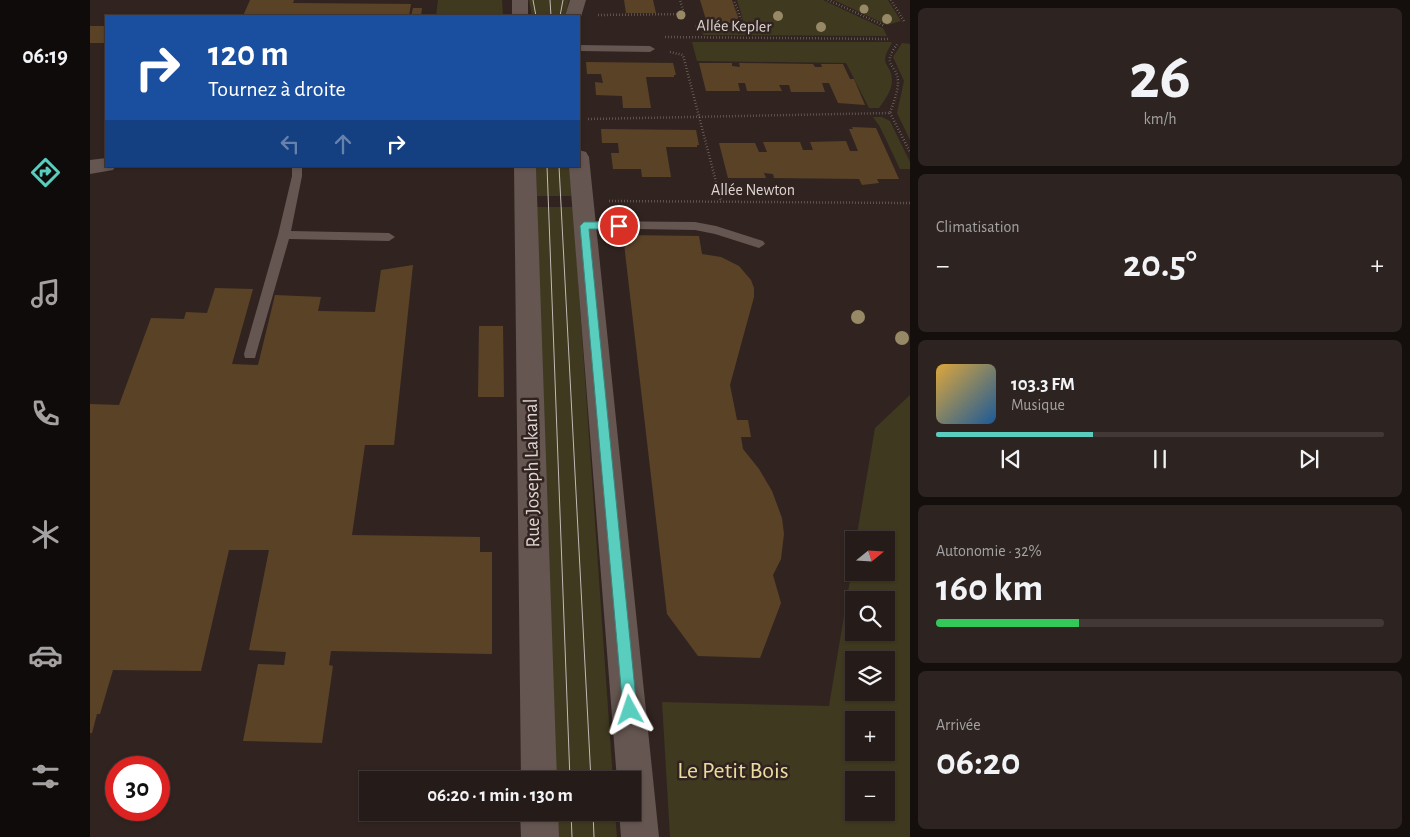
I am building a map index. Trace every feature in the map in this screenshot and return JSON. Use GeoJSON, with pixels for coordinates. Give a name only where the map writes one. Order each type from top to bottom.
{"type":"FeatureCollection","features":[{"type":"Feature","properties":{"kind":"street"},"geometry":{"type":"LineString","coordinates":[[520,0],[520,15]]}},
{"type":"Feature","properties":{"kind":"street"},"geometry":{"type":"LineString","coordinates":[[574,15],[578,0]]}},
{"type":"Feature","properties":{"kind":"street"},"geometry":{"type":"LineString","coordinates":[[90,167],[105,165]]}},
{"type":"Feature","properties":{"kind":"street","name":"Rue Joseph Lakanal"},"geometry":{"type":"LineString","coordinates":[[525,167],[539,771]]}},
{"type":"Feature","properties":{"kind":"street"},"geometry":{"type":"LineString","coordinates":[[580,167],[640,837]]}},
{"type":"Feature","properties":{"kind":"street"},"geometry":{"type":"LineString","coordinates":[[539,821],[540,837]]}},
{"type":"Feature","properties":{"kind":"lane"},"geometry":{"type":"LineString","coordinates":[[580,48],[650,49]]}},
{"type":"Feature","properties":{"kind":"lane"},"geometry":{"type":"LineString","coordinates":[[250,354],[284,235],[297,176],[297,167]]}},
{"type":"Feature","properties":{"kind":"lane"},"geometry":{"type":"LineString","coordinates":[[584,226],[695,226],[716,230],[759,244]]}},
{"type":"Feature","properties":{"kind":"lane"},"geometry":{"type":"LineString","coordinates":[[284,235],[389,237]]}},
{"type":"Feature","properties":{"kind":"path"},"geometry":{"type":"LineString","coordinates":[[592,15],[684,14],[680,0]]}},
{"type":"Feature","properties":{"kind":"path"},"geometry":{"type":"LineString","coordinates":[[697,29],[696,25],[743,25],[734,0]]}},
{"type":"Feature","properties":{"kind":"path"},"geometry":{"type":"LineString","coordinates":[[828,0],[885,26]]}},
{"type":"Feature","properties":{"kind":"path"},"geometry":{"type":"LineString","coordinates":[[891,0],[904,21]]}},
{"type":"Feature","properties":{"kind":"path","name":"Allée Kepler"},"geometry":{"type":"LineString","coordinates":[[666,37],[889,39]]}},
{"type":"Feature","properties":{"kind":"path"},"geometry":{"type":"LineString","coordinates":[[898,44],[891,52],[889,59],[898,80],[890,113],[910,152]]}},
{"type":"Feature","properties":{"kind":"path"},"geometry":{"type":"LineString","coordinates":[[650,49],[683,55],[721,201]]}},
{"type":"Feature","properties":{"kind":"path"},"geometry":{"type":"LineString","coordinates":[[588,120],[890,113]]}},
{"type":"Feature","properties":{"kind":"path","name":"Allée Newton"},"geometry":{"type":"LineString","coordinates":[[606,202],[910,203]]}},
{"type":"Feature","properties":{"kind":"green space"},"geometry":{"type":"Polygon","coordinates":[[[438,0],[502,0],[503,15],[436,15],[438,0]]]}},
{"type":"Feature","properties":{"kind":"green space"},"geometry":{"type":"Polygon","coordinates":[[[529,0],[569,0],[565,15],[532,15],[529,0]]]}},
{"type":"Feature","properties":{"kind":"green space"},"geometry":{"type":"Polygon","coordinates":[[[737,0],[823,0],[883,28],[887,36],[703,35],[701,27],[745,27],[737,0]]]}},
{"type":"Feature","properties":{"kind":"green space"},"geometry":{"type":"Polygon","coordinates":[[[834,0],[888,0],[901,21],[887,25],[834,0]]]}},
{"type":"Feature","properties":{"kind":"green space"},"geometry":{"type":"Polygon","coordinates":[[[692,42],[891,42],[885,60],[891,74],[892,84],[888,95],[879,108],[869,108],[846,63],[697,61],[692,42]]]}},
{"type":"Feature","properties":{"kind":"green space"},"geometry":{"type":"Polygon","coordinates":[[[902,43],[910,44],[910,140],[897,113],[904,81],[893,57],[902,43]]]}},
{"type":"Feature","properties":{"kind":"green space"},"geometry":{"type":"Polygon","coordinates":[[[873,117],[882,117],[890,121],[910,162],[910,169],[900,169],[880,127],[873,117]]]}},
{"type":"Feature","properties":{"kind":"green space"},"geometry":{"type":"Polygon","coordinates":[[[536,167],[570,167],[572,196],[537,196],[536,167]]]}},
{"type":"Feature","properties":{"kind":"green space"},"geometry":{"type":"Polygon","coordinates":[[[537,207],[573,207],[612,771],[551,771],[537,207]]]}},
{"type":"Feature","properties":{"kind":"green space","name":"Le Petit Bois"},"geometry":{"type":"Polygon","coordinates":[[[910,395],[910,837],[670,837],[662,702],[829,706],[845,610],[845,641],[895,641],[895,591],[848,591],[850,581],[895,581],[895,531],[858,531],[875,428],[910,395]]]}},
{"type":"Feature","properties":{"kind":"green space"},"geometry":{"type":"Polygon","coordinates":[[[552,821],[616,821],[617,837],[553,837],[552,821]]]}},
{"type":"Feature","properties":{"kind":"building"},"geometry":{"type":"Polygon","coordinates":[[[250,0],[294,0],[293,3],[411,4],[409,15],[243,15],[250,0]]]}},
{"type":"Feature","properties":{"kind":"building"},"geometry":{"type":"Polygon","coordinates":[[[624,0],[653,0],[656,13],[626,13],[624,0]]]}},
{"type":"Feature","properties":{"kind":"building"},"geometry":{"type":"Polygon","coordinates":[[[700,0],[732,0],[740,23],[707,23],[700,0]]]}},
{"type":"Feature","properties":{"kind":"building"},"geometry":{"type":"Polygon","coordinates":[[[413,8],[422,8],[421,15],[411,15],[413,8]]]}},
{"type":"Feature","properties":{"kind":"building"},"geometry":{"type":"Polygon","coordinates":[[[90,26],[105,26],[105,43],[90,43],[90,26]]]}},
{"type":"Feature","properties":{"kind":"building"},"geometry":{"type":"Polygon","coordinates":[[[586,62],[673,63],[676,75],[674,77],[646,77],[651,108],[623,108],[622,96],[596,95],[595,82],[603,83],[601,74],[587,74],[586,62]]]}},
{"type":"Feature","properties":{"kind":"building"},"geometry":{"type":"Polygon","coordinates":[[[699,63],[732,63],[732,66],[740,67],[739,63],[813,64],[815,67],[822,67],[821,64],[843,64],[850,79],[854,79],[865,105],[838,103],[829,83],[822,83],[825,92],[791,92],[789,85],[779,85],[782,91],[747,91],[745,83],[738,83],[740,91],[706,91],[699,63]]]}},
{"type":"Feature","properties":{"kind":"building"},"geometry":{"type":"Polygon","coordinates":[[[852,127],[876,128],[899,179],[877,179],[879,183],[862,185],[859,179],[774,178],[773,174],[764,173],[766,178],[728,178],[719,143],[755,143],[759,152],[767,152],[763,142],[800,142],[803,150],[813,150],[810,142],[846,141],[850,151],[858,151],[849,129],[853,129],[852,127]]]}},
{"type":"Feature","properties":{"kind":"building"},"geometry":{"type":"Polygon","coordinates":[[[601,129],[696,130],[699,145],[697,147],[666,147],[671,177],[642,177],[641,169],[613,169],[611,153],[619,153],[618,143],[602,143],[601,129]]]}},
{"type":"Feature","properties":{"kind":"building"},"geometry":{"type":"Polygon","coordinates":[[[623,235],[699,236],[702,254],[721,257],[739,266],[751,280],[754,288],[754,297],[730,385],[737,420],[748,420],[751,437],[741,437],[743,449],[759,469],[772,491],[782,518],[784,534],[781,559],[773,575],[781,603],[760,658],[698,656],[667,614],[623,235]]]}},
{"type":"Feature","properties":{"kind":"building"},"geometry":{"type":"Polygon","coordinates":[[[413,265],[394,445],[365,445],[352,535],[480,537],[480,552],[492,552],[492,654],[331,651],[329,665],[333,666],[322,743],[243,741],[258,664],[284,665],[286,652],[249,650],[269,550],[229,550],[201,671],[113,670],[100,714],[97,714],[92,733],[90,733],[90,404],[119,405],[151,318],[184,319],[186,312],[207,313],[215,288],[253,289],[232,364],[258,365],[275,295],[321,297],[318,311],[375,312],[381,270],[413,265]]]}},
{"type":"Feature","properties":{"kind":"building"},"geometry":{"type":"Polygon","coordinates":[[[479,326],[503,326],[504,397],[478,397],[479,326]]]}},
{"type":"Feature","properties":{"kind":"tram line"},"geometry":{"type":"LineString","coordinates":[[533,0],[536,15]]}},
{"type":"Feature","properties":{"kind":"tram line"},"geometry":{"type":"LineString","coordinates":[[550,0],[551,15]]}},
{"type":"Feature","properties":{"kind":"tram line"},"geometry":{"type":"LineString","coordinates":[[560,15],[563,0]]}},
{"type":"Feature","properties":{"kind":"tram line"},"geometry":{"type":"LineString","coordinates":[[547,167],[570,771]]}},
{"type":"Feature","properties":{"kind":"tram line"},"geometry":{"type":"LineString","coordinates":[[559,167],[591,771]]}},
{"type":"Feature","properties":{"kind":"tram line"},"geometry":{"type":"LineString","coordinates":[[571,821],[572,837]]}},
{"type":"Feature","properties":{"kind":"tram line"},"geometry":{"type":"LineString","coordinates":[[593,821],[594,837]]}},
{"type":"Feature","properties":{"kind":"route"},"geometry":{"type":"LineString","coordinates":[[619,226],[584,226],[630,710]]}}]}
